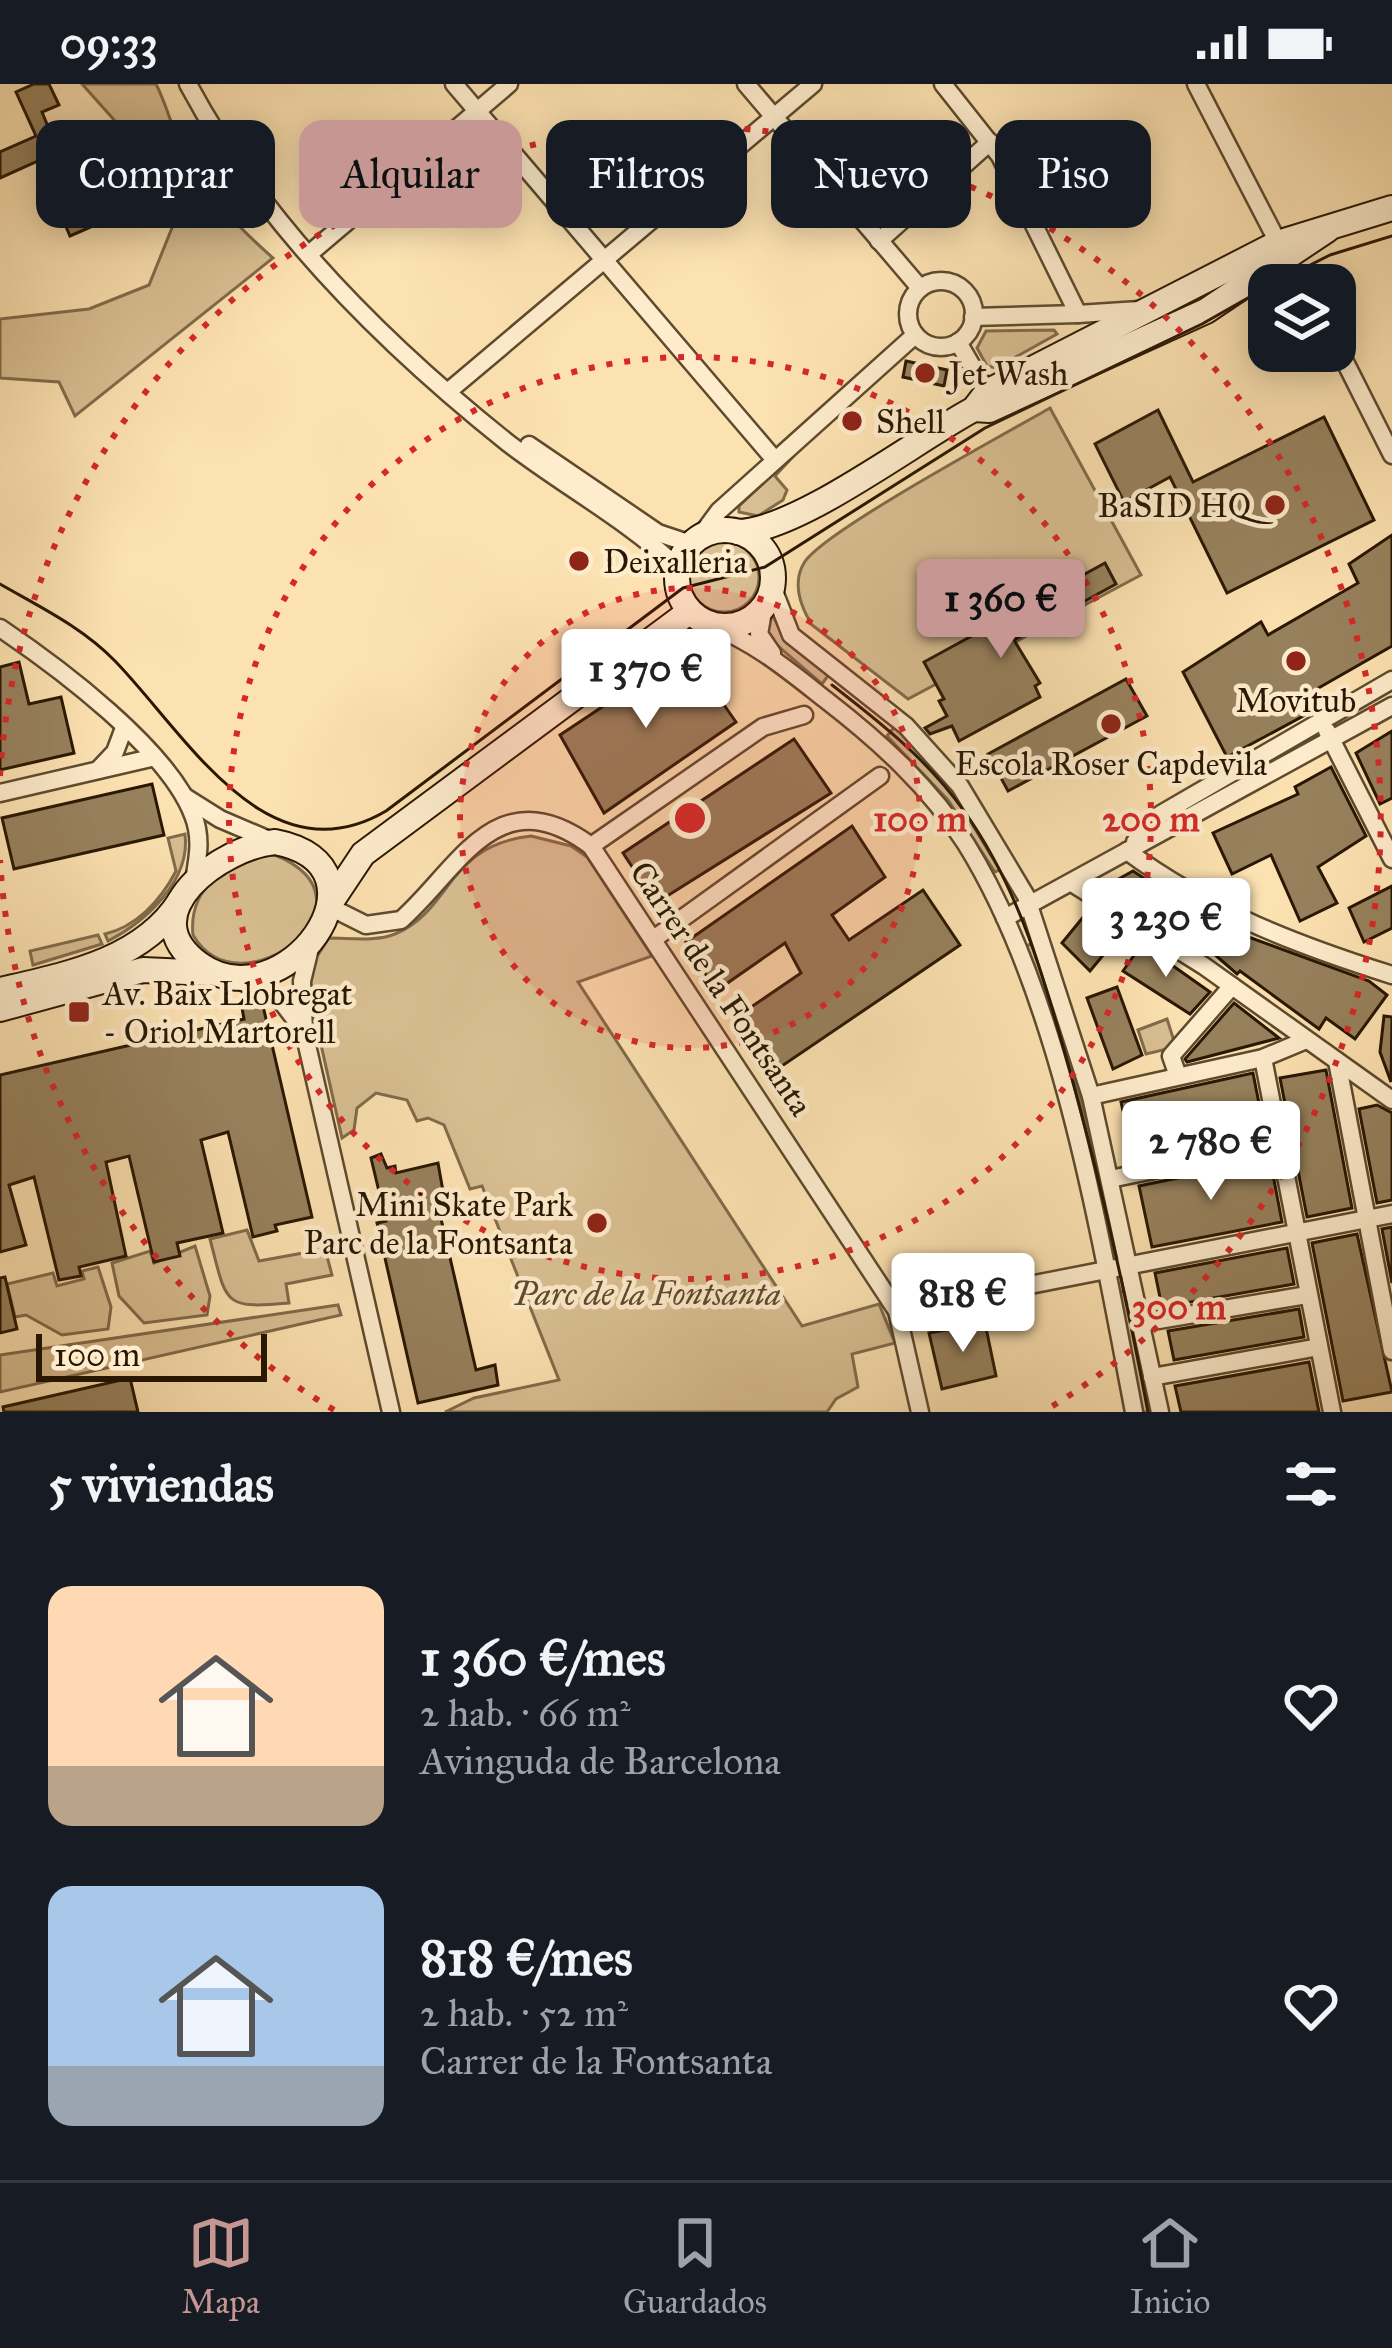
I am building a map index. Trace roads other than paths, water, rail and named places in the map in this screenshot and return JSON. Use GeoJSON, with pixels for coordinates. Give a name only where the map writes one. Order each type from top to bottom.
{"type":"FeatureCollection","features":[{"type":"Feature","properties":{"kind":"street"},"geometry":{"type":"LineString","coordinates":[[454,84],[775,460]]}},
{"type":"Feature","properties":{"kind":"street"},"geometry":{"type":"LineString","coordinates":[[309,254],[509,84]]}},
{"type":"Feature","properties":{"kind":"street"},"geometry":{"type":"LineString","coordinates":[[746,84],[920,288]]}},
{"type":"Feature","properties":{"kind":"street"},"geometry":{"type":"LineString","coordinates":[[450,390],[812,84]]}},
{"type":"Feature","properties":{"kind":"street"},"geometry":{"type":"LineString","coordinates":[[943,84],[990,142],[1078,314]]}},
{"type":"Feature","properties":{"kind":"street"},"geometry":{"type":"LineString","coordinates":[[1196,84],[1290,264]]}},
{"type":"Feature","properties":{"kind":"street"},"geometry":{"type":"LineString","coordinates":[[193,87],[309,254],[356,306],[507,441],[677,567]]}},
{"type":"Feature","properties":{"kind":"street"},"geometry":{"type":"LineString","coordinates":[[879,241],[990,142]]}},
{"type":"Feature","properties":{"kind":"street"},"geometry":{"type":"LineString","coordinates":[[732,522],[766,529],[813,506],[980,400],[1140,310],[1327,230],[1392,208]]}},
{"type":"Feature","properties":{"kind":"street"},"geometry":{"type":"LineString","coordinates":[[958,342],[980,400],[989,410],[1147,340],[1283,251]]}},
{"type":"Feature","properties":{"kind":"street"},"geometry":{"type":"LineString","coordinates":[[941,281],[958,286],[972,304],[974,317],[958,342],[940,347],[915,334],[908,310],[920,288],[941,281]]}},
{"type":"Feature","properties":{"kind":"street"},"geometry":{"type":"LineString","coordinates":[[974,317],[1140,310]]}},
{"type":"Feature","properties":{"kind":"street"},"geometry":{"type":"LineString","coordinates":[[915,334],[775,460],[732,522],[695,541],[677,567],[678,591],[689,612],[780,663],[866,731],[932,797],[964,840],[1005,918],[1075,1135],[1107,1266],[1134,1412]]}},
{"type":"Feature","properties":{"kind":"street"},"geometry":{"type":"LineString","coordinates":[[1350,372],[1392,455]]}},
{"type":"Feature","properties":{"kind":"street"},"geometry":{"type":"LineString","coordinates":[[450,390],[658,533],[695,541]]}},
{"type":"Feature","properties":{"kind":"street"},"geometry":{"type":"LineString","coordinates":[[712,626],[731,627],[769,585],[813,506]]}},
{"type":"Feature","properties":{"kind":"street"},"geometry":{"type":"LineString","coordinates":[[732,522],[758,543],[790,635],[906,726],[959,786],[1031,907],[1091,1096],[1160,1412]]}},
{"type":"Feature","properties":{"kind":"street"},"geometry":{"type":"LineString","coordinates":[[769,585],[759,634],[780,663]]}},
{"type":"Feature","properties":{"kind":"street"},"geometry":{"type":"LineString","coordinates":[[391,1412],[304,1032],[302,981],[323,921],[363,854],[689,612]]}},
{"type":"Feature","properties":{"kind":"street"},"geometry":{"type":"LineString","coordinates":[[0,628],[80,686],[184,796],[220,819],[302,850],[363,854]]}},
{"type":"Feature","properties":{"kind":"street"},"geometry":{"type":"LineString","coordinates":[[1126,851],[1161,814],[1392,680]]}},
{"type":"Feature","properties":{"kind":"street"},"geometry":{"type":"LineString","coordinates":[[1005,918],[1392,706]]}},
{"type":"Feature","properties":{"kind":"street"},"geometry":{"type":"LineString","coordinates":[[591,847],[763,728],[804,715]]}},
{"type":"Feature","properties":{"kind":"street"},"geometry":{"type":"LineString","coordinates":[[1322,722],[1392,859]]}},
{"type":"Feature","properties":{"kind":"street"},"geometry":{"type":"LineString","coordinates":[[98,771],[115,752],[124,728]]}},
{"type":"Feature","properties":{"kind":"street"},"geometry":{"type":"LineString","coordinates":[[0,793],[151,758]]}},
{"type":"Feature","properties":{"kind":"street"},"geometry":{"type":"LineString","coordinates":[[655,938],[880,776]]}},
{"type":"Feature","properties":{"kind":"street"},"geometry":{"type":"LineString","coordinates":[[184,796],[198,831],[188,889],[177,914],[183,944],[191,957],[274,995],[304,1032]]}},
{"type":"Feature","properties":{"kind":"street","name":"Carrer de la Fontsanta"},"geometry":{"type":"LineString","coordinates":[[323,921],[376,927],[401,920],[453,858],[501,828],[544,824],[591,847],[897,1310],[920,1412]]}},
{"type":"Feature","properties":{"kind":"street"},"geometry":{"type":"LineString","coordinates":[[0,989],[123,952],[156,932],[188,889],[227,854],[275,842]]}},
{"type":"Feature","properties":{"kind":"street"},"geometry":{"type":"LineString","coordinates":[[0,1009],[143,970],[224,975],[275,969],[323,921],[323,871],[302,850]]}},
{"type":"Feature","properties":{"kind":"street"},"geometry":{"type":"LineString","coordinates":[[1126,851],[1177,888],[1239,920],[1392,975]]}},
{"type":"Feature","properties":{"kind":"street"},"geometry":{"type":"LineString","coordinates":[[1072,883],[1232,986],[1392,1100]]}},
{"type":"Feature","properties":{"kind":"street"},"geometry":{"type":"LineString","coordinates":[[1178,1076],[1172,1056],[1232,986]]}},
{"type":"Feature","properties":{"kind":"street"},"geometry":{"type":"LineString","coordinates":[[1091,1096],[1263,1058],[1306,1040]]}},
{"type":"Feature","properties":{"kind":"street"},"geometry":{"type":"LineString","coordinates":[[1263,1058],[1332,1412]]}},
{"type":"Feature","properties":{"kind":"street"},"geometry":{"type":"LineString","coordinates":[[1337,1061],[1392,1351]]}},
{"type":"Feature","properties":{"kind":"street"},"geometry":{"type":"LineString","coordinates":[[1110,1179],[1281,1144]]}},
{"type":"Feature","properties":{"kind":"street"},"geometry":{"type":"LineString","coordinates":[[897,1310],[1392,1214]]}},
{"type":"Feature","properties":{"kind":"street"},"geometry":{"type":"LineString","coordinates":[[1142,1323],[1307,1295]]}},
{"type":"Feature","properties":{"kind":"street"},"geometry":{"type":"LineString","coordinates":[[1152,1377],[1318,1347]]}},
{"type":"Feature","properties":{"kind":"tram line"},"geometry":{"type":"LineString","coordinates":[[1312,264],[1392,236]]}},
{"type":"Feature","properties":{"kind":"tram line"},"geometry":{"type":"LineString","coordinates":[[0,584],[102,649],[232,790],[267,814],[303,827],[343,828],[386,811],[683,588],[765,567],[985,428],[1248,298]]}},
{"type":"Feature","properties":{"kind":"tram line"},"geometry":{"type":"LineString","coordinates":[[832,685],[935,775],[984,841],[1017,907],[1084,1123],[1148,1412]]}},
{"type":"Feature","properties":{"kind":"place","name":"Jet Wash"},"geometry":{"type":"Point","coordinates":[925,373]}},
{"type":"Feature","properties":{"kind":"place","name":"Shell"},"geometry":{"type":"Point","coordinates":[852,421]}},
{"type":"Feature","properties":{"kind":"place","name":"BaSID HQ"},"geometry":{"type":"Point","coordinates":[1275,505]}},
{"type":"Feature","properties":{"kind":"place","name":"Deixalleria"},"geometry":{"type":"Point","coordinates":[579,561]}},
{"type":"Feature","properties":{"kind":"place","name":"Movitub"},"geometry":{"type":"Point","coordinates":[1296,661]}},
{"type":"Feature","properties":{"kind":"place","name":"Escola Roser Capdevila"},"geometry":{"type":"Point","coordinates":[1111,724]}},
{"type":"Feature","properties":{"kind":"place","name":"Av. Baix Llobregat - Oriol Martorell"},"geometry":{"type":"Point","coordinates":[79,1012]}},
{"type":"Feature","properties":{"kind":"place","name":"Mini Skate Park Parc de la Fontsanta"},"geometry":{"type":"Point","coordinates":[597,1223]}},
{"type":"Feature","properties":{"kind":"park label","name":"Parc de la Fontsanta"},"geometry":{"type":"Point","coordinates":[646,1293]}}]}
